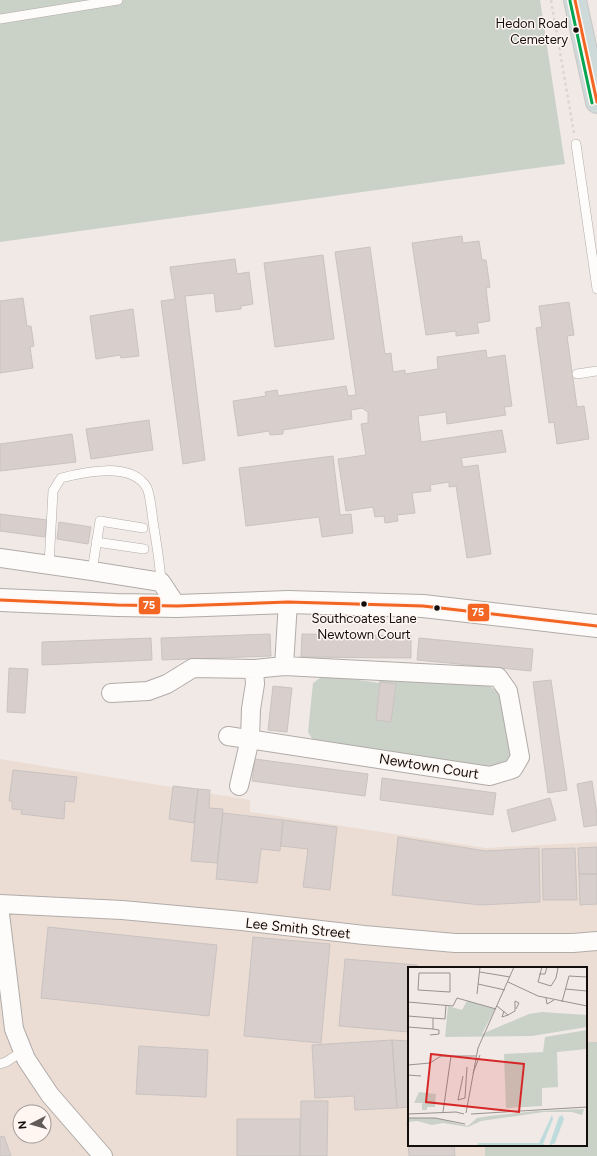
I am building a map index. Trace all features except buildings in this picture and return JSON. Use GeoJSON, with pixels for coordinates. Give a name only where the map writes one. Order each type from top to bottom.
{"type":"FeatureCollection","features":[{"type":"Feature","properties":{"kind":"highway"},"geometry":{"type":"LineString","coordinates":[[575,0],[597,102]]}},
{"type":"Feature","properties":{"kind":"street"},"geometry":{"type":"LineString","coordinates":[[0,558],[161,582],[177,606]]}},
{"type":"Feature","properties":{"kind":"street"},"geometry":{"type":"LineString","coordinates":[[0,600],[177,606],[288,602],[423,606],[597,626]]}},
{"type":"Feature","properties":{"kind":"street"},"geometry":{"type":"LineString","coordinates":[[284,666],[288,602]]}},
{"type":"Feature","properties":{"kind":"street","name":"Newtown Court"},"geometry":{"type":"LineString","coordinates":[[111,693],[148,691],[166,684],[193,668],[254,669],[284,666],[498,677],[508,691],[520,756],[513,769],[490,776],[228,736]]}},
{"type":"Feature","properties":{"kind":"street"},"geometry":{"type":"LineString","coordinates":[[239,786],[250,739],[251,709],[255,684],[254,669]]}},
{"type":"Feature","properties":{"kind":"street","name":"Lee Smith Street"},"geometry":{"type":"LineString","coordinates":[[0,904],[122,910],[455,943],[597,942]]}},
{"type":"Feature","properties":{"kind":"street"},"geometry":{"type":"LineString","coordinates":[[0,914],[4,972],[14,1029],[24,1055],[50,1095],[102,1156]]}},
{"type":"Feature","properties":{"kind":"lane"},"geometry":{"type":"LineString","coordinates":[[0,19],[118,0]]}},
{"type":"Feature","properties":{"kind":"lane"},"geometry":{"type":"LineString","coordinates":[[576,144],[597,289]]}},
{"type":"Feature","properties":{"kind":"lane"},"geometry":{"type":"LineString","coordinates":[[578,374],[597,371]]}},
{"type":"Feature","properties":{"kind":"lane"},"geometry":{"type":"LineString","coordinates":[[49,565],[53,491],[61,478],[85,472],[113,471],[125,473],[138,478],[148,488],[160,564],[161,582]]}},
{"type":"Feature","properties":{"kind":"lane"},"geometry":{"type":"LineString","coordinates":[[92,571],[100,521],[143,528]]}},
{"type":"Feature","properties":{"kind":"lane"},"geometry":{"type":"LineString","coordinates":[[96,542],[144,549]]}},
{"type":"Feature","properties":{"kind":"lane"},"geometry":{"type":"LineString","coordinates":[[0,1064],[24,1055]]}},
{"type":"Feature","properties":{"kind":"path"},"geometry":{"type":"LineString","coordinates":[[551,0],[576,144]]}},
{"type":"Feature","properties":{"kind":"shaded area","name":"Hedon Road Cemetery"},"geometry":{"type":"Polygon","coordinates":[[[0,0],[540,0],[565,164],[0,242],[0,0]]]}},
{"type":"Feature","properties":{"kind":"shaded area"},"geometry":{"type":"Polygon","coordinates":[[[324,675],[379,683],[380,677],[486,684],[499,693],[505,706],[512,746],[512,754],[510,759],[503,766],[494,768],[314,742],[308,732],[313,683],[324,675]]]}},
{"type":"Feature","properties":{"kind":"shaded area"},"geometry":{"type":"Polygon","coordinates":[[[0,759],[250,800],[250,812],[486,848],[597,842],[597,1156],[0,1156],[0,759]]]}},
{"type":"Feature","properties":{"kind":"shaded area"},"geometry":{"type":"Polygon","coordinates":[[[587,1042],[597,1042],[597,1156],[485,1156],[485,1146],[587,1146],[587,1042]]]}},
{"type":"Feature","properties":{"kind":"transit line","name":"75"},"geometry":{"type":"LineString","coordinates":[[575,0],[597,102]]}},
{"type":"Feature","properties":{"kind":"transit line"},"geometry":{"type":"LineString","coordinates":[[570,1],[592,103]]}},
{"type":"Feature","properties":{"kind":"transit line","name":"75"},"geometry":{"type":"LineString","coordinates":[[0,600],[177,606],[288,602],[423,606],[597,626]]}},
{"type":"Feature","properties":{"kind":"place","name":"Hedon Road Cemetery"},"geometry":{"type":"Point","coordinates":[576,30]}},
{"type":"Feature","properties":{"kind":"place","name":"Southcoates Lane Newtown Court"},"geometry":{"type":"Point","coordinates":[364,604]}}]}
